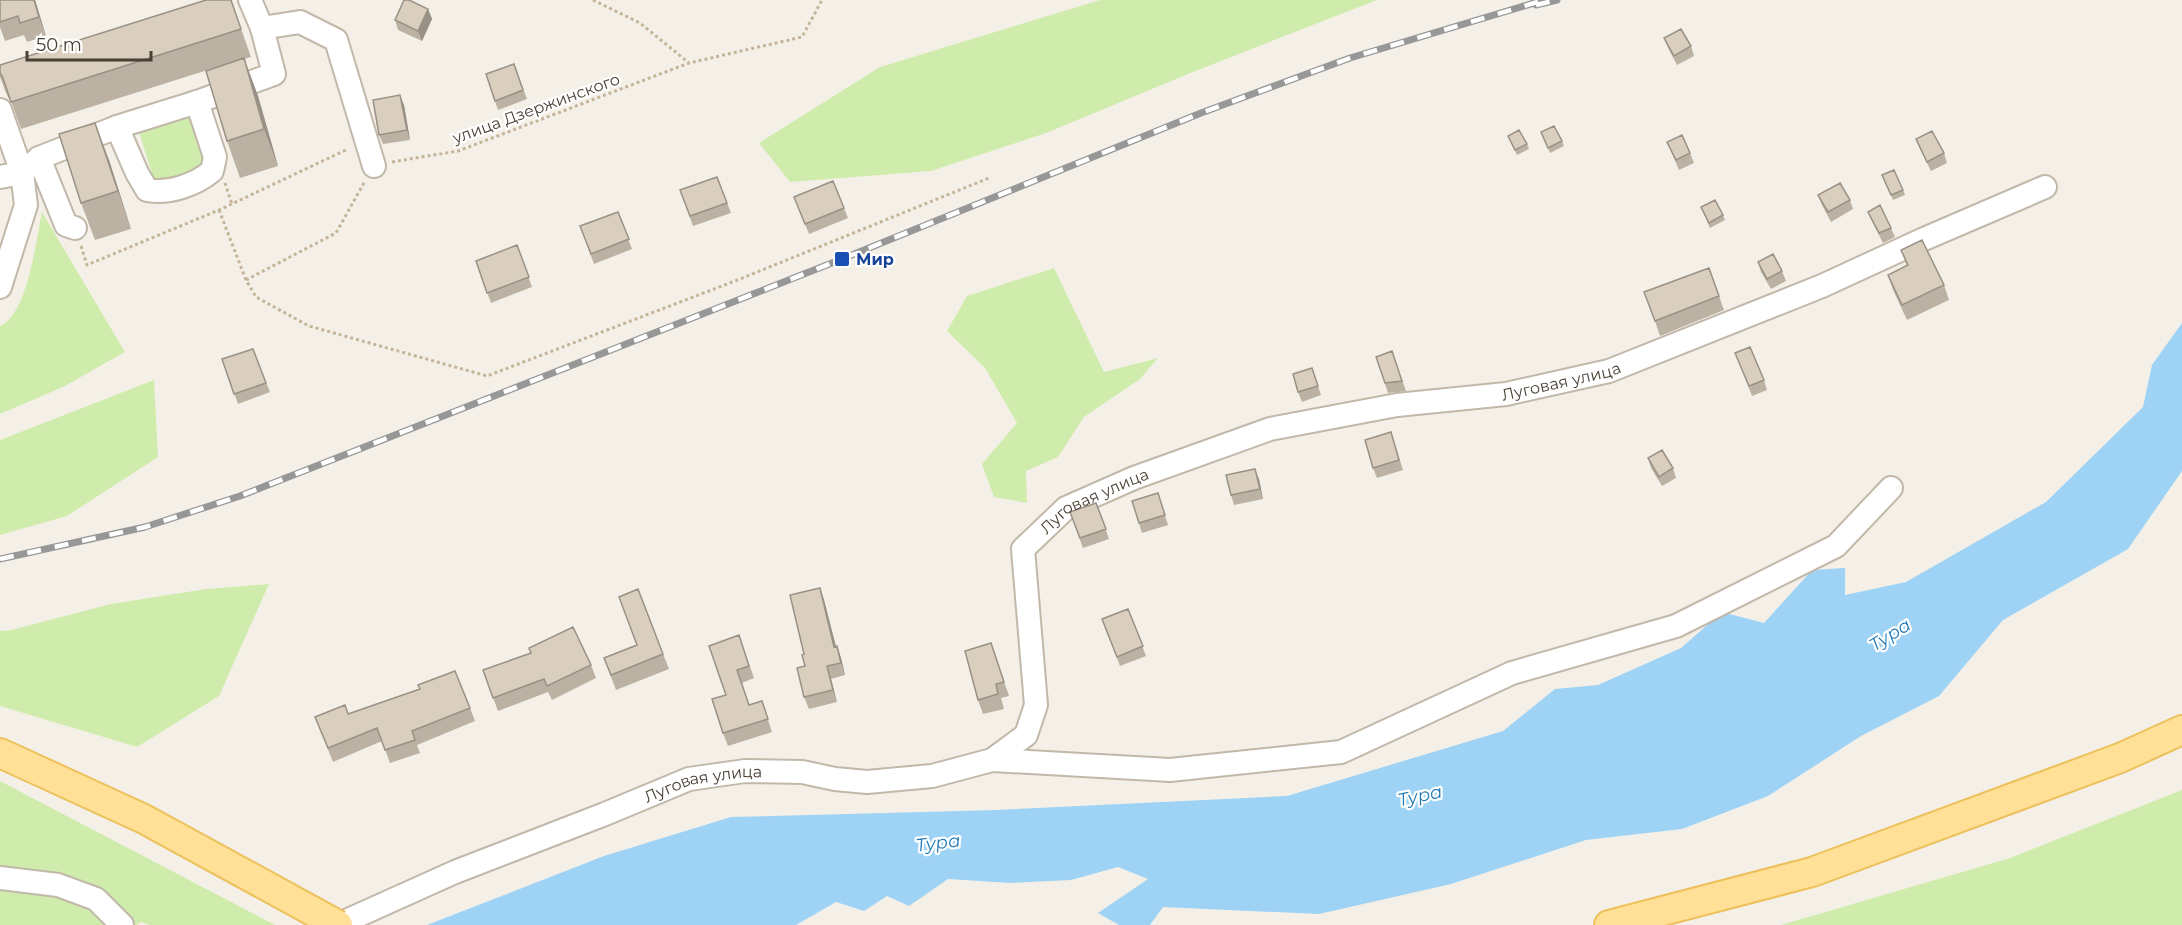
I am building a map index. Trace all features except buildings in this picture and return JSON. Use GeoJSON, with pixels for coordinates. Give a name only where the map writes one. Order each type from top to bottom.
{"type":"FeatureCollection","features":[{"type":"Feature","properties":{"kind":"main road"},"geometry":{"type":"LineString","coordinates":[[1610,925],[1812,872],[2120,758],[2182,730]]}},
{"type":"Feature","properties":{"kind":"main road"},"geometry":{"type":"LineString","coordinates":[[0,753],[144,819],[338,925]]}},
{"type":"Feature","properties":{"kind":"street"},"geometry":{"type":"LineString","coordinates":[[0,177],[31,166],[117,127],[197,102],[274,74],[262,28],[251,1],[228,9]]}},
{"type":"Feature","properties":{"kind":"street"},"geometry":{"type":"LineString","coordinates":[[262,28],[300,22],[336,40],[374,166]]}},
{"type":"Feature","properties":{"kind":"street"},"geometry":{"type":"LineString","coordinates":[[117,127],[147,190],[160,192],[199,181],[212,171],[215,157],[197,102]]}},
{"type":"Feature","properties":{"kind":"street"},"geometry":{"type":"LineString","coordinates":[[0,110],[66,225],[75,228]]}},
{"type":"Feature","properties":{"kind":"street"},"geometry":{"type":"LineString","coordinates":[[0,286],[26,205],[31,166]]}},
{"type":"Feature","properties":{"kind":"street","name":"Луговая улица"},"geometry":{"type":"LineString","coordinates":[[338,925],[455,872],[689,779],[745,771],[802,772],[867,782],[932,776],[992,760],[1026,735],[1036,705],[1023,549],[1066,508],[1134,478],[1269,429],[1397,405],[1506,394],[1608,371],[1822,286],[2045,187]]}},
{"type":"Feature","properties":{"kind":"street"},"geometry":{"type":"LineString","coordinates":[[992,760],[1170,770],[1341,752],[1512,673],[1676,626],[1836,546],[1891,488]]}},
{"type":"Feature","properties":{"kind":"street"},"geometry":{"type":"LineString","coordinates":[[0,878],[58,885],[96,899],[122,925]]}},
{"type":"Feature","properties":{"kind":"path"},"geometry":{"type":"LineString","coordinates":[[594,0],[640,23],[688,63]]}},
{"type":"Feature","properties":{"kind":"path","name":"улица Дзержинского"},"geometry":{"type":"LineString","coordinates":[[374,166],[458,151],[688,63],[802,37],[822,0]]}},
{"type":"Feature","properties":{"kind":"path"},"geometry":{"type":"LineString","coordinates":[[75,228],[87,265],[219,210],[366,141]]}},
{"type":"Feature","properties":{"kind":"path"},"geometry":{"type":"LineString","coordinates":[[246,280],[336,233],[374,166]]}},
{"type":"Feature","properties":{"kind":"path"},"geometry":{"type":"LineString","coordinates":[[219,210],[246,280],[256,297],[309,326],[487,376],[735,281],[989,178]]}},
{"type":"Feature","properties":{"kind":"green space"},"geometry":{"type":"Polygon","coordinates":[[[1100,0],[1377,0],[1046,133],[931,171],[790,182],[759,143],[880,67],[1100,0]]]}},
{"type":"Feature","properties":{"kind":"green space"},"geometry":{"type":"Polygon","coordinates":[[[195,116],[213,174],[159,196],[139,132],[195,116]]]}},
{"type":"Feature","properties":{"kind":"green space"},"geometry":{"type":"Polygon","coordinates":[[[42,212],[125,352],[63,387],[0,414],[0,326],[10,319],[24,292],[42,212]]]}},
{"type":"Feature","properties":{"kind":"green space"},"geometry":{"type":"Polygon","coordinates":[[[1054,268],[1104,372],[1158,358],[1140,379],[1084,417],[1058,457],[1026,471],[1027,503],[994,497],[982,464],[1017,423],[985,368],[947,331],[967,296],[1054,268]]]}},
{"type":"Feature","properties":{"kind":"green space"},"geometry":{"type":"Polygon","coordinates":[[[154,380],[158,457],[67,516],[0,535],[0,440],[154,380]]]}},
{"type":"Feature","properties":{"kind":"green space"},"geometry":{"type":"Polygon","coordinates":[[[269,584],[219,696],[137,747],[0,706],[0,631],[111,604],[206,589],[269,584]]]}},
{"type":"Feature","properties":{"kind":"green space"},"geometry":{"type":"Polygon","coordinates":[[[0,781],[275,925],[150,925],[141,922],[137,925],[0,925],[0,781]]]}},
{"type":"Feature","properties":{"kind":"green space"},"geometry":{"type":"Polygon","coordinates":[[[2182,790],[2182,925],[1781,925],[2010,858],[2182,790]]]}},
{"type":"Feature","properties":{"kind":"water","name":"Тура"},"geometry":{"type":"Polygon","coordinates":[[[2182,323],[2182,471],[2128,549],[2003,620],[1939,696],[1861,736],[1768,796],[1682,829],[1586,840],[1451,884],[1319,914],[1163,907],[1150,925],[1119,925],[1098,913],[1148,879],[1118,867],[1071,880],[1010,883],[948,879],[909,906],[887,896],[864,911],[836,902],[796,925],[427,925],[604,856],[731,817],[997,810],[1287,796],[1503,731],[1555,689],[1598,685],[1681,648],[1722,612],[1764,623],[1812,570],[1845,568],[1845,595],[1906,582],[2046,502],[2143,407],[2152,365],[2182,323]]]}},
{"type":"Feature","properties":{"kind":"railway"},"geometry":{"type":"LineString","coordinates":[[0,559],[145,527],[240,496],[842,259],[1201,113],[1350,58],[1544,0]]}},
{"type":"Feature","properties":{"kind":"railway"},"geometry":{"type":"LineString","coordinates":[[1536,5],[1557,0]]}},
{"type":"Feature","properties":{"kind":"place","name":"Мир"},"geometry":{"type":"Point","coordinates":[842,259]}}]}
